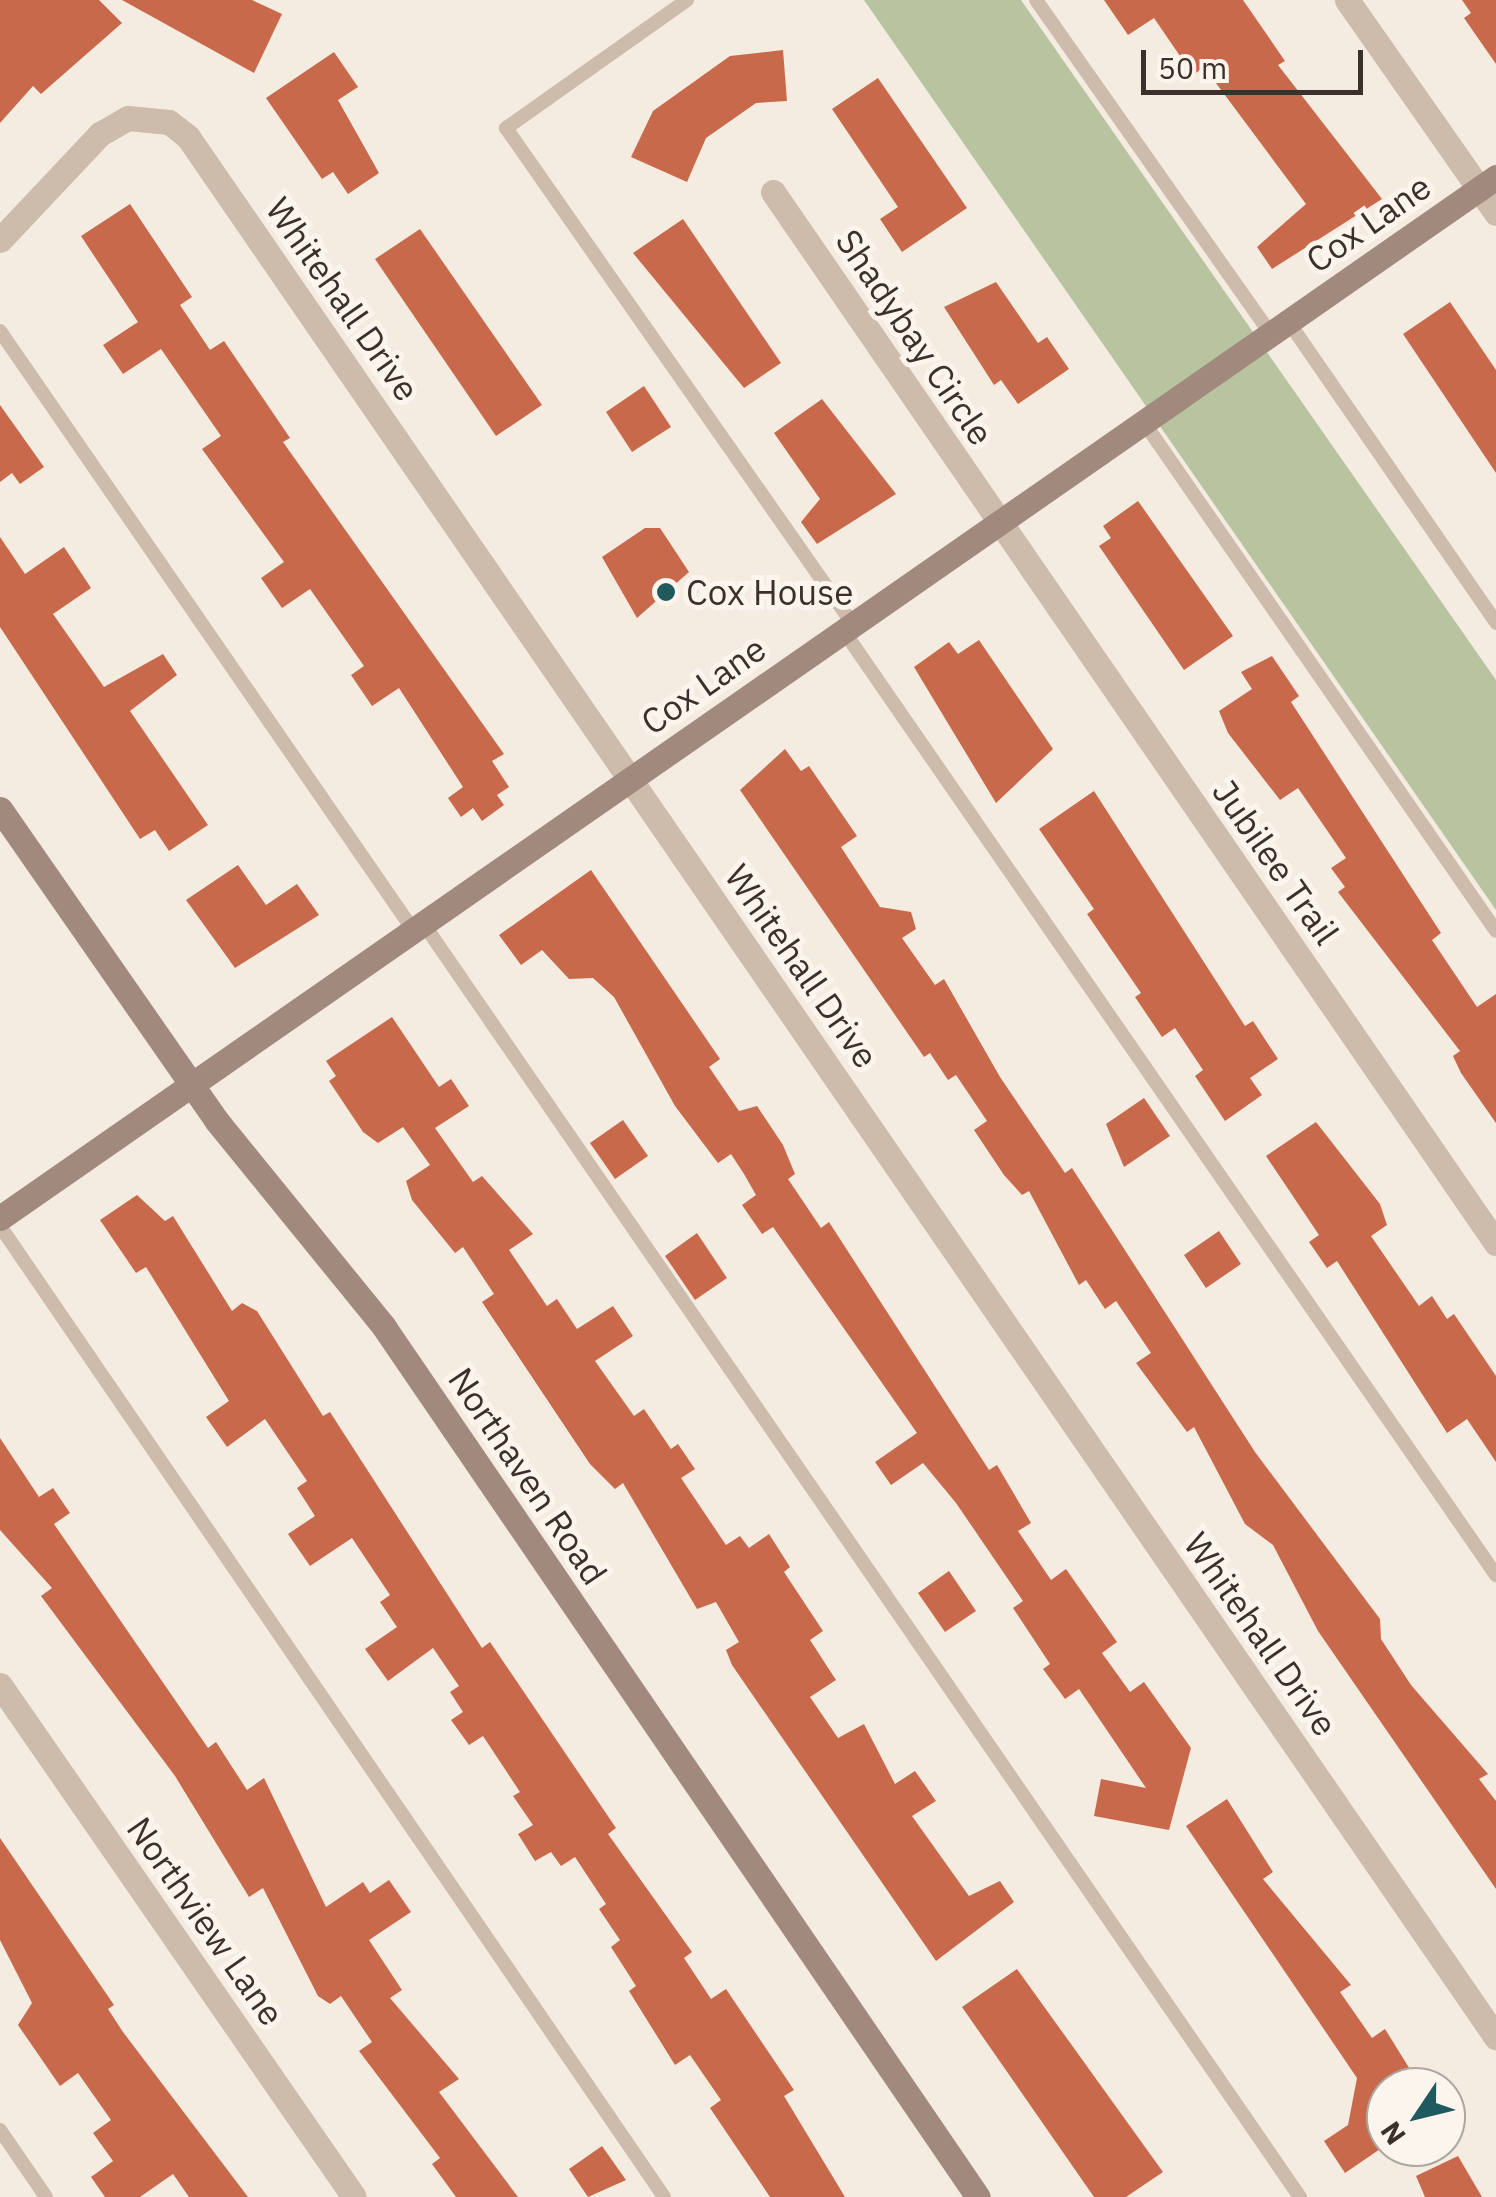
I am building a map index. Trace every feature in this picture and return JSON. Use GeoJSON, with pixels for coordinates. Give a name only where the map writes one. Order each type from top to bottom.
{"type":"FeatureCollection","features":[{"type":"Feature","properties":{"kind":"street"},"geometry":{"type":"LineString","coordinates":[[1347,0],[1488,183],[1496,213]]}},
{"type":"Feature","properties":{"kind":"street","name":"Whitehall Drive"},"geometry":{"type":"LineString","coordinates":[[0,240],[100,134],[128,118],[169,122],[188,137],[1496,2037]]}},
{"type":"Feature","properties":{"kind":"street","name":"Cox Lane"},"geometry":{"type":"LineString","coordinates":[[0,1218],[1488,183]]}},
{"type":"Feature","properties":{"kind":"street","name":"Shadybay Circle"},"geometry":{"type":"LineString","coordinates":[[773,192],[999,522]]}},
{"type":"Feature","properties":{"kind":"street","name":"Jubilee Trail"},"geometry":{"type":"LineString","coordinates":[[999,522],[1496,1242]]}},
{"type":"Feature","properties":{"kind":"street","name":"Northaven Road"},"geometry":{"type":"LineString","coordinates":[[0,809],[193,1087],[384,1328],[978,2197]]}},
{"type":"Feature","properties":{"kind":"street","name":"Northview Lane"},"geometry":{"type":"LineString","coordinates":[[0,1685],[354,2197]]}},
{"type":"Feature","properties":{"kind":"lane"},"geometry":{"type":"LineString","coordinates":[[687,0],[506,128],[1496,1574]]}},
{"type":"Feature","properties":{"kind":"lane"},"geometry":{"type":"LineString","coordinates":[[1036,0],[1496,623]]}},
{"type":"Feature","properties":{"kind":"lane"},"geometry":{"type":"LineString","coordinates":[[0,331],[1300,2197]]}},
{"type":"Feature","properties":{"kind":"lane"},"geometry":{"type":"LineString","coordinates":[[1143,422],[1496,932]]}},
{"type":"Feature","properties":{"kind":"lane"},"geometry":{"type":"LineString","coordinates":[[0,1226],[664,2197]]}},
{"type":"Feature","properties":{"kind":"lane"},"geometry":{"type":"LineString","coordinates":[[0,2130],[46,2197]]}},
{"type":"Feature","properties":{"kind":"green space"},"geometry":{"type":"Polygon","coordinates":[[[864,0],[1021,0],[1496,680],[1496,910],[864,0]]]}},
{"type":"Feature","properties":{"kind":"building"},"geometry":{"type":"Polygon","coordinates":[[[0,0],[99,0],[122,23],[41,94],[33,86],[0,123],[0,0]]]}},
{"type":"Feature","properties":{"kind":"building"},"geometry":{"type":"Polygon","coordinates":[[[122,0],[252,0],[282,14],[254,73],[122,0]]]}},
{"type":"Feature","properties":{"kind":"building"},"geometry":{"type":"Polygon","coordinates":[[[1104,0],[1243,0],[1285,61],[1278,65],[1382,199],[1272,269],[1257,247],[1306,204],[1204,67],[1193,75],[1154,18],[1128,35],[1104,0]]]}},
{"type":"Feature","properties":{"kind":"building"},"geometry":{"type":"Polygon","coordinates":[[[1462,0],[1496,0],[1496,64],[1464,18],[1471,13],[1462,0]]]}},
{"type":"Feature","properties":{"kind":"building"},"geometry":{"type":"Polygon","coordinates":[[[783,50],[787,101],[756,103],[706,138],[687,182],[631,157],[653,111],[730,56],[783,50]]]}},
{"type":"Feature","properties":{"kind":"building"},"geometry":{"type":"Polygon","coordinates":[[[334,52],[358,87],[338,100],[379,173],[348,194],[333,172],[322,179],[266,98],[334,52]]]}},
{"type":"Feature","properties":{"kind":"building"},"geometry":{"type":"Polygon","coordinates":[[[878,78],[967,208],[902,252],[880,219],[898,207],[832,109],[878,78]]]}},
{"type":"Feature","properties":{"kind":"building"},"geometry":{"type":"Polygon","coordinates":[[[130,204],[192,297],[180,305],[210,350],[224,341],[290,438],[283,442],[504,754],[492,761],[509,787],[497,795],[504,805],[482,821],[473,808],[461,817],[448,798],[463,787],[399,688],[372,706],[351,675],[364,666],[310,589],[282,608],[261,578],[284,562],[202,449],[221,436],[161,349],[123,374],[103,345],[138,322],[81,236],[130,204]]]}},
{"type":"Feature","properties":{"kind":"building"},"geometry":{"type":"Polygon","coordinates":[[[683,219],[781,363],[744,388],[633,253],[683,219]]]}},
{"type":"Feature","properties":{"kind":"building"},"geometry":{"type":"Polygon","coordinates":[[[420,229],[542,405],[496,436],[375,259],[420,229]]]}},
{"type":"Feature","properties":{"kind":"building"},"geometry":{"type":"Polygon","coordinates":[[[996,282],[1038,343],[1047,337],[1069,369],[1018,404],[1001,380],[994,385],[944,307],[996,282]]]}},
{"type":"Feature","properties":{"kind":"building"},"geometry":{"type":"Polygon","coordinates":[[[1450,302],[1496,370],[1496,473],[1403,334],[1450,302]]]}},
{"type":"Feature","properties":{"kind":"building"},"geometry":{"type":"Polygon","coordinates":[[[644,386],[671,427],[632,452],[606,412],[644,386]]]}},
{"type":"Feature","properties":{"kind":"building"},"geometry":{"type":"Polygon","coordinates":[[[822,399],[896,494],[817,544],[801,522],[820,499],[774,433],[822,399]]]}},
{"type":"Feature","properties":{"kind":"building"},"geometry":{"type":"Polygon","coordinates":[[[0,405],[44,467],[20,484],[12,473],[0,482],[0,405]]]}},
{"type":"Feature","properties":{"kind":"building"},"geometry":{"type":"Polygon","coordinates":[[[1138,501],[1233,636],[1184,670],[1099,546],[1111,538],[1103,526],[1138,501]]]}},
{"type":"Feature","properties":{"kind":"building"},"geometry":{"type":"Polygon","coordinates":[[[645,528],[660,528],[689,572],[637,618],[602,557],[645,528]]]}},
{"type":"Feature","properties":{"kind":"building"},"geometry":{"type":"Polygon","coordinates":[[[0,537],[25,574],[64,547],[91,588],[53,614],[104,687],[163,654],[177,675],[130,711],[208,825],[169,851],[155,830],[140,839],[0,627],[0,537]]]}},
{"type":"Feature","properties":{"kind":"building"},"geometry":{"type":"Polygon","coordinates":[[[979,640],[1053,749],[996,803],[914,667],[949,642],[958,654],[979,640]]]}},
{"type":"Feature","properties":{"kind":"building"},"geometry":{"type":"Polygon","coordinates":[[[1272,656],[1299,696],[1291,702],[1441,933],[1432,940],[1477,1007],[1496,994],[1496,1123],[1461,1073],[1453,1056],[1460,1051],[1338,892],[1345,887],[1331,868],[1346,858],[1298,788],[1280,800],[1228,733],[1219,711],[1252,689],[1241,672],[1272,656]]]}},
{"type":"Feature","properties":{"kind":"building"},"geometry":{"type":"Polygon","coordinates":[[[785,749],[801,771],[809,766],[857,836],[841,847],[880,907],[911,912],[916,929],[902,938],[935,985],[944,979],[1000,1077],[1065,1173],[1072,1168],[1255,1452],[1380,1619],[1381,1639],[1411,1685],[1488,1774],[1479,1779],[1496,1801],[1496,1889],[1318,1631],[1273,1545],[1245,1524],[1194,1427],[1187,1432],[1136,1363],[1151,1353],[1116,1301],[1105,1309],[1086,1280],[1079,1285],[1029,1191],[1022,1195],[974,1130],[987,1121],[956,1075],[948,1080],[930,1053],[924,1057],[740,790],[785,749]]]}},
{"type":"Feature","properties":{"kind":"building"},"geometry":{"type":"Polygon","coordinates":[[[1094,791],[1245,1026],[1253,1021],[1278,1059],[1250,1078],[1262,1095],[1225,1121],[1195,1076],[1203,1070],[1175,1028],[1162,1037],[1135,997],[1141,993],[1087,914],[1094,909],[1039,829],[1094,791]]]}},
{"type":"Feature","properties":{"kind":"building"},"geometry":{"type":"Polygon","coordinates":[[[238,865],[266,905],[297,884],[319,915],[235,968],[186,900],[238,865]]]}},
{"type":"Feature","properties":{"kind":"building"},"geometry":{"type":"Polygon","coordinates":[[[591,870],[720,1059],[709,1067],[739,1111],[757,1106],[783,1145],[795,1174],[788,1179],[821,1228],[829,1222],[989,1470],[997,1465],[1031,1523],[1018,1531],[1051,1580],[1066,1569],[1117,1642],[1102,1653],[1130,1692],[1144,1682],[1191,1748],[1169,1830],[1094,1816],[1101,1779],[1146,1788],[1079,1689],[1065,1699],[1043,1669],[1050,1664],[1013,1608],[1023,1601],[956,1503],[923,1463],[891,1485],[875,1462],[917,1433],[773,1227],[762,1234],[742,1205],[756,1195],[744,1174],[731,1154],[718,1163],[675,1106],[614,997],[593,978],[569,979],[542,950],[521,965],[499,935],[591,870]]]}},
{"type":"Feature","properties":{"kind":"building"},"geometry":{"type":"Polygon","coordinates":[[[392,1017],[439,1087],[451,1079],[469,1106],[435,1128],[473,1182],[482,1176],[533,1234],[509,1250],[547,1306],[557,1299],[577,1329],[613,1306],[633,1336],[595,1361],[634,1416],[644,1409],[671,1449],[678,1444],[695,1469],[681,1478],[726,1545],[740,1536],[749,1548],[769,1534],[790,1567],[784,1572],[823,1631],[810,1640],[836,1680],[810,1697],[838,1738],[864,1724],[895,1784],[915,1771],[936,1801],[912,1816],[969,1896],[1000,1881],[1014,1902],[936,1961],[732,1665],[726,1650],[739,1642],[716,1602],[697,1609],[623,1483],[615,1489],[590,1464],[482,1302],[494,1294],[463,1247],[455,1253],[412,1200],[406,1181],[430,1165],[403,1127],[378,1143],[363,1132],[329,1081],[336,1076],[326,1061],[392,1017]]]}},
{"type":"Feature","properties":{"kind":"building"},"geometry":{"type":"Polygon","coordinates":[[[1144,1098],[1170,1136],[1124,1167],[1106,1124],[1144,1098]]]}},
{"type":"Feature","properties":{"kind":"building"},"geometry":{"type":"Polygon","coordinates":[[[623,1120],[648,1156],[615,1179],[590,1143],[623,1120]]]}},
{"type":"Feature","properties":{"kind":"building"},"geometry":{"type":"Polygon","coordinates":[[[1316,1122],[1380,1204],[1387,1225],[1371,1236],[1419,1306],[1432,1296],[1447,1319],[1454,1314],[1496,1376],[1496,1462],[1467,1419],[1447,1433],[1337,1261],[1327,1268],[1309,1242],[1319,1235],[1266,1156],[1316,1122]]]}},
{"type":"Feature","properties":{"kind":"building"},"geometry":{"type":"Polygon","coordinates":[[[137,1195],[165,1221],[173,1216],[232,1311],[242,1303],[257,1311],[323,1416],[330,1412],[482,1648],[490,1642],[616,1828],[608,1834],[692,1952],[684,1958],[711,1999],[726,1989],[794,2090],[784,2096],[845,2197],[770,2197],[710,2108],[721,2100],[690,2055],[675,2065],[629,1991],[636,1986],[611,1947],[620,1940],[599,1909],[606,1904],[575,1857],[561,1866],[551,1852],[535,1861],[518,1834],[533,1825],[513,1796],[520,1792],[483,1736],[469,1745],[451,1720],[463,1712],[450,1692],[459,1686],[433,1648],[388,1681],[365,1649],[397,1627],[380,1602],[390,1595],[352,1538],[310,1566],[288,1534],[315,1516],[297,1488],[307,1481],[265,1419],[227,1447],[206,1417],[229,1401],[146,1267],[136,1273],[100,1220],[137,1195]]]}},
{"type":"Feature","properties":{"kind":"building"},"geometry":{"type":"Polygon","coordinates":[[[1219,1231],[1241,1264],[1206,1288],[1184,1255],[1219,1231]]]}},
{"type":"Feature","properties":{"kind":"building"},"geometry":{"type":"Polygon","coordinates":[[[697,1233],[727,1278],[695,1300],[665,1256],[697,1233]]]}},
{"type":"Feature","properties":{"kind":"building"},"geometry":{"type":"Polygon","coordinates":[[[0,1438],[39,1497],[53,1488],[70,1513],[54,1524],[208,1748],[216,1742],[247,1790],[264,1778],[326,1907],[363,1882],[370,1893],[389,1880],[411,1912],[369,1940],[402,1990],[390,1998],[459,2079],[439,2092],[518,2197],[456,2197],[432,2164],[440,2158],[359,2051],[372,2042],[341,1996],[330,2004],[318,1996],[263,1888],[249,1897],[175,1776],[41,1596],[52,1588],[0,1530],[0,1438]]]}},
{"type":"Feature","properties":{"kind":"building"},"geometry":{"type":"Polygon","coordinates":[[[949,1571],[976,1611],[945,1632],[918,1593],[949,1571]]]}},
{"type":"Feature","properties":{"kind":"building"},"geometry":{"type":"Polygon","coordinates":[[[1227,1799],[1273,1872],[1263,1879],[1351,1985],[1340,1992],[1372,2038],[1385,2029],[1409,2067],[1366,2067],[1366,2159],[1345,2173],[1324,2141],[1348,2125],[1357,2078],[1186,1826],[1227,1799]]]}},
{"type":"Feature","properties":{"kind":"building"},"geometry":{"type":"Polygon","coordinates":[[[0,1838],[114,2005],[108,2009],[123,2032],[248,2197],[189,2197],[173,2174],[140,2197],[105,2197],[91,2177],[113,2161],[93,2133],[111,2120],[78,2073],[60,2086],[18,2025],[32,2003],[0,1940],[0,1838]]]}},
{"type":"Feature","properties":{"kind":"building"},"geometry":{"type":"Polygon","coordinates":[[[1017,1969],[1163,2172],[1126,2197],[1094,2197],[962,2007],[1017,1969]]]}},
{"type":"Feature","properties":{"kind":"building"},"geometry":{"type":"Polygon","coordinates":[[[602,2146],[626,2180],[588,2197],[569,2169],[602,2146]]]}},
{"type":"Feature","properties":{"kind":"building"},"geometry":{"type":"Polygon","coordinates":[[[1435,2167],[1464,2167],[1482,2197],[1425,2197],[1416,2176],[1435,2167]]]}},
{"type":"Feature","properties":{"kind":"place","name":"Cox House"},"geometry":{"type":"Point","coordinates":[666,592]}}]}
